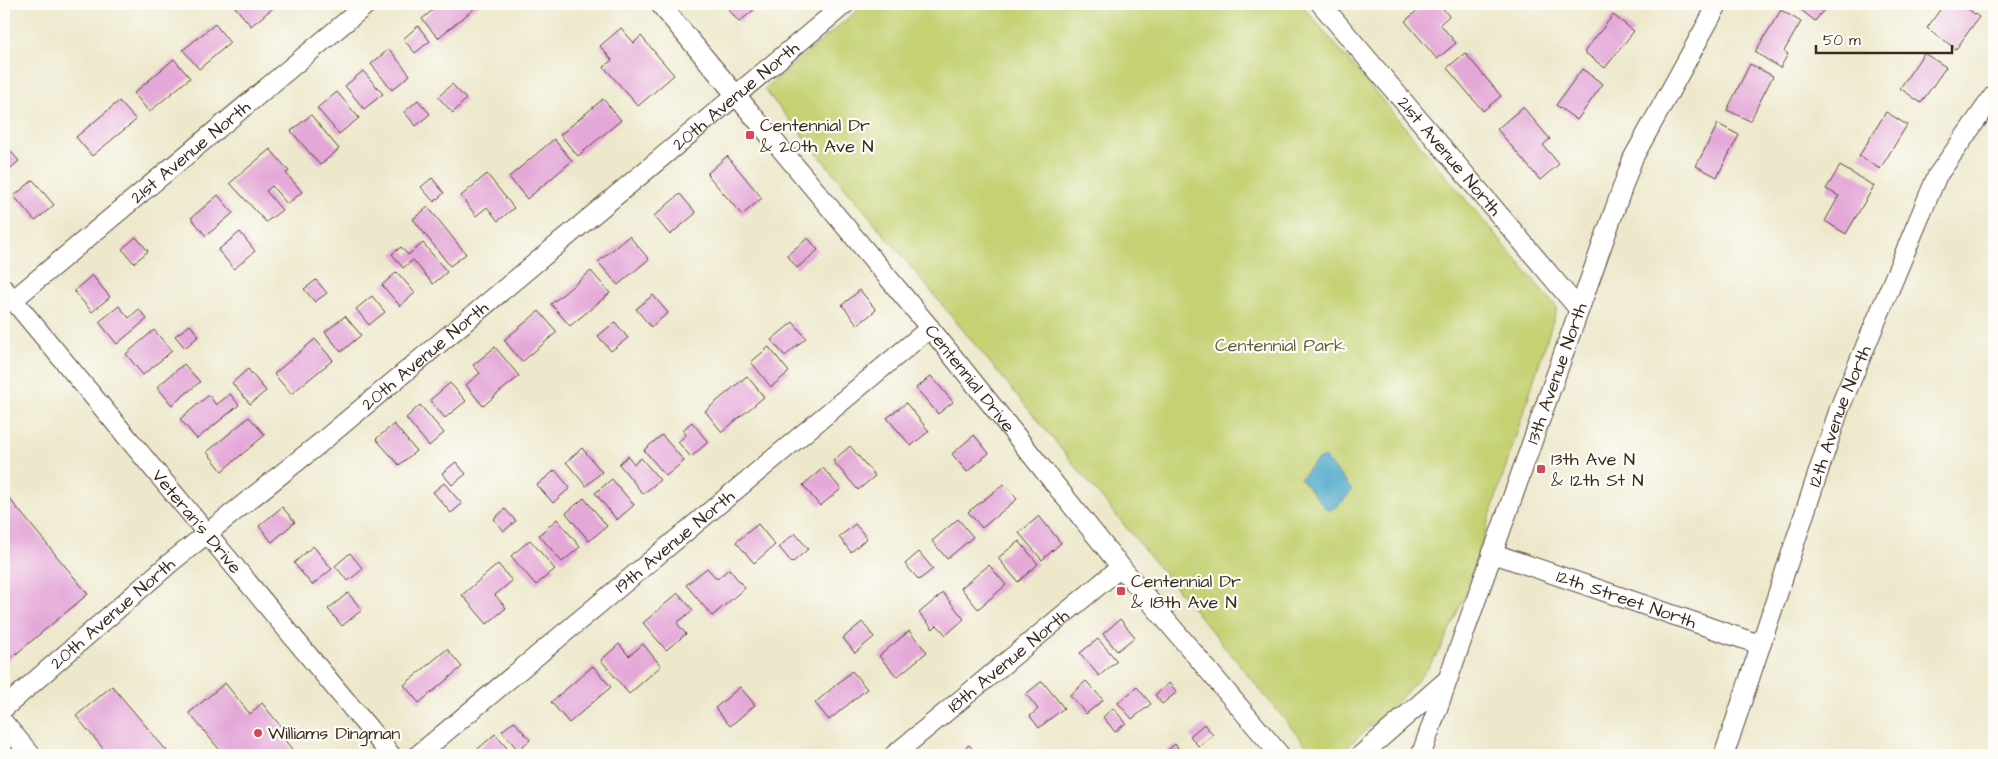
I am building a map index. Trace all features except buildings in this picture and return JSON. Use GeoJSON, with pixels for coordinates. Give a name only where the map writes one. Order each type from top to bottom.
{"type":"FeatureCollection","features":[{"type":"Feature","properties":{"kind":"street","name":"21st Avenue North"},"geometry":{"type":"LineString","coordinates":[[9,295],[366,4]]}},
{"type":"Feature","properties":{"kind":"street","name":"Centennial Drive"},"geometry":{"type":"LineString","coordinates":[[660,4],[930,328],[1121,567],[1280,755]]}},
{"type":"Feature","properties":{"kind":"street","name":"20th Avenue North"},"geometry":{"type":"LineString","coordinates":[[4,708],[207,532],[327,438],[845,4]]}},
{"type":"Feature","properties":{"kind":"street","name":"21st Avenue North"},"geometry":{"type":"LineString","coordinates":[[1320,4],[1578,308]]}},
{"type":"Feature","properties":{"kind":"street","name":"13th Avenue North"},"geometry":{"type":"LineString","coordinates":[[1421,755],[1632,158],[1718,4]]}},
{"type":"Feature","properties":{"kind":"street","name":"12th Avenue North"},"geometry":{"type":"LineString","coordinates":[[1724,755],[1840,407],[1937,176],[1994,95]]}},
{"type":"Feature","properties":{"kind":"street","name":"Veteran's Drive"},"geometry":{"type":"LineString","coordinates":[[9,295],[391,755]]}},
{"type":"Feature","properties":{"kind":"street","name":"19th Avenue North"},"geometry":{"type":"LineString","coordinates":[[418,755],[930,328]]}},
{"type":"Feature","properties":{"kind":"street","name":"12th Street North"},"geometry":{"type":"LineString","coordinates":[[1492,553],[1761,645]]}},
{"type":"Feature","properties":{"kind":"street","name":"18th Avenue North"},"geometry":{"type":"LineString","coordinates":[[894,755],[1121,567]]}},
{"type":"Feature","properties":{"kind":"street"},"geometry":{"type":"LineString","coordinates":[[1361,755],[1447,680]]}},
{"type":"Feature","properties":{"kind":"street"},"geometry":{"type":"LineString","coordinates":[[4,723],[31,755]]}},
{"type":"Feature","properties":{"kind":"green space","name":"Centennial Park"},"geometry":{"type":"Polygon","coordinates":[[[865,4],[1301,4],[1557,308],[1463,600],[1441,648],[1425,672],[1401,698],[1338,755],[1314,755],[764,89],[865,4]]]}},
{"type":"Feature","properties":{"kind":"water"},"geometry":{"type":"Polygon","coordinates":[[[1325,457],[1352,490],[1342,502],[1328,511],[1300,478],[1317,460],[1325,457]]]}},
{"type":"Feature","properties":{"kind":"place","name":"Centennial Dr & 20th Ave N"},"geometry":{"type":"Point","coordinates":[750,135]}},
{"type":"Feature","properties":{"kind":"place","name":"13th Ave N & 12th St N"},"geometry":{"type":"Point","coordinates":[1541,469]}},
{"type":"Feature","properties":{"kind":"place","name":"Centennial Dr & 18th Ave N"},"geometry":{"type":"Point","coordinates":[1121,591]}},
{"type":"Feature","properties":{"kind":"place","name":"Williams Dingman"},"geometry":{"type":"Point","coordinates":[258,733]}}]}
